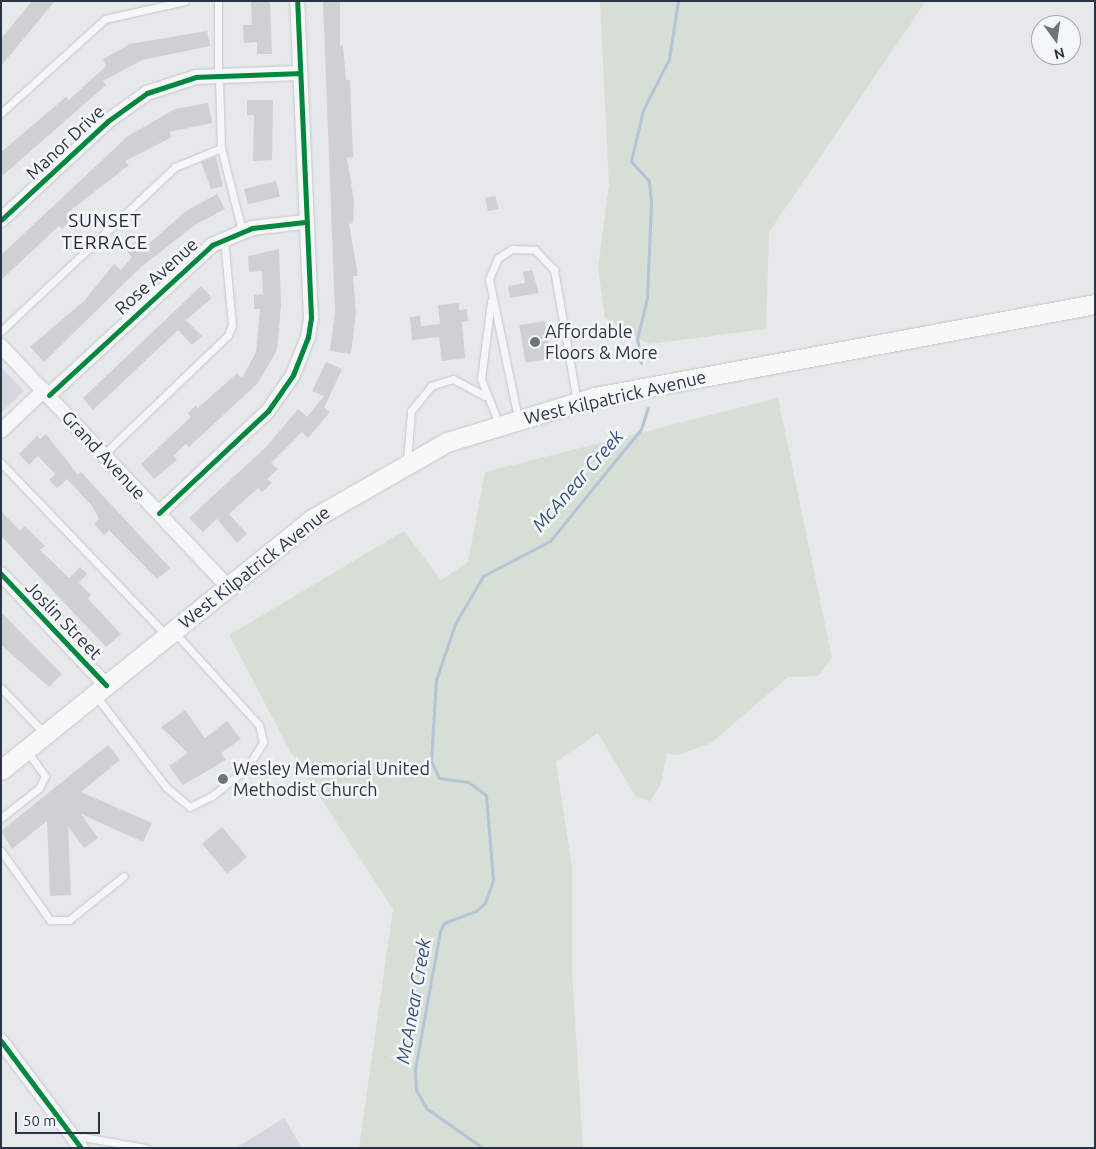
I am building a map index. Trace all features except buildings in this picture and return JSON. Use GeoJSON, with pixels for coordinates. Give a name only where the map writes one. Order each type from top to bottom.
{"type":"FeatureCollection","features":[{"type":"Feature","properties":{"kind":"main road","name":"West Kilpatrick Avenue"},"geometry":{"type":"LineString","coordinates":[[1,770],[312,519],[407,462],[499,424],[577,402],[1095,304]]}},
{"type":"Feature","properties":{"kind":"street"},"geometry":{"type":"LineString","coordinates":[[159,513],[266,412],[293,375],[303,355],[311,317],[305,222],[297,1]]}},
{"type":"Feature","properties":{"kind":"street","name":"Manor Drive"},"geometry":{"type":"LineString","coordinates":[[1,220],[140,96],[177,81],[219,75],[300,73]]}},
{"type":"Feature","properties":{"kind":"street","name":"Rose Avenue"},"geometry":{"type":"LineString","coordinates":[[1,431],[47,392],[181,270],[224,239],[242,231],[305,222]]}},
{"type":"Feature","properties":{"kind":"street","name":"Grand Avenue"},"geometry":{"type":"LineString","coordinates":[[1,346],[47,392],[227,586]]}},
{"type":"Feature","properties":{"kind":"street","name":"Joslin Street"},"geometry":{"type":"LineString","coordinates":[[1,574],[100,689]]}},
{"type":"Feature","properties":{"kind":"street"},"geometry":{"type":"LineString","coordinates":[[1,1041],[78,1144]]}},
{"type":"Feature","properties":{"kind":"lane"},"geometry":{"type":"LineString","coordinates":[[1,113],[105,19],[185,1]]}},
{"type":"Feature","properties":{"kind":"lane"},"geometry":{"type":"LineString","coordinates":[[218,1],[221,148],[242,231]]}},
{"type":"Feature","properties":{"kind":"lane"},"geometry":{"type":"LineString","coordinates":[[1,331],[175,167],[221,148]]}},
{"type":"Feature","properties":{"kind":"lane"},"geometry":{"type":"LineString","coordinates":[[104,454],[228,335],[232,325],[224,239]]}},
{"type":"Feature","properties":{"kind":"lane"},"geometry":{"type":"LineString","coordinates":[[499,424],[485,396],[481,379],[491,301],[489,279],[498,258],[512,249],[535,250],[554,270],[577,402]]}},
{"type":"Feature","properties":{"kind":"lane"},"geometry":{"type":"LineString","coordinates":[[491,301],[500,314],[518,418]]}},
{"type":"Feature","properties":{"kind":"lane"},"geometry":{"type":"LineString","coordinates":[[407,462],[411,410],[431,386],[453,379],[485,396]]}},
{"type":"Feature","properties":{"kind":"lane"},"geometry":{"type":"LineString","coordinates":[[1,463],[259,725],[263,742],[247,768],[219,791],[190,806],[166,786],[100,689]]}},
{"type":"Feature","properties":{"kind":"lane"},"geometry":{"type":"LineString","coordinates":[[1,688],[45,734]]}},
{"type":"Feature","properties":{"kind":"lane"},"geometry":{"type":"LineString","coordinates":[[1,818],[39,788],[45,776],[26,750]]}},
{"type":"Feature","properties":{"kind":"lane"},"geometry":{"type":"LineString","coordinates":[[1,851],[50,920],[69,920],[124,876]]}},
{"type":"Feature","properties":{"kind":"lane"},"geometry":{"type":"LineString","coordinates":[[78,1144],[83,1137],[145,1148]]}},
{"type":"Feature","properties":{"kind":"shaded area"},"geometry":{"type":"Polygon","coordinates":[[[600,1],[926,1],[769,232],[766,329],[649,344],[605,318],[598,268],[609,185],[600,1]]]}},
{"type":"Feature","properties":{"kind":"shaded area"},"geometry":{"type":"Polygon","coordinates":[[[1,367],[24,391],[1,413],[1,367]]]}},
{"type":"Feature","properties":{"kind":"shaded area"},"geometry":{"type":"Polygon","coordinates":[[[778,398],[832,658],[818,676],[788,677],[711,743],[678,755],[667,753],[660,786],[650,801],[635,796],[598,733],[556,762],[572,868],[572,971],[583,1148],[359,1148],[393,909],[290,751],[229,635],[404,531],[441,580],[468,562],[485,472],[778,398]]]}},
{"type":"Feature","properties":{"kind":"shaded area"},"geometry":{"type":"Polygon","coordinates":[[[284,1118],[302,1148],[236,1148],[284,1118]]]}},
{"type":"Feature","properties":{"kind":"waterway","name":"McAnear Creek"},"geometry":{"type":"LineString","coordinates":[[641,363],[637,339],[647,298],[651,204],[649,181],[631,161],[643,110],[669,59],[678,1]]}},
{"type":"Feature","properties":{"kind":"waterway","name":"McAnear Creek"},"geometry":{"type":"LineString","coordinates":[[483,1148],[427,1109],[416,1090],[415,1069],[440,931],[444,923],[476,911],[485,903],[493,880],[486,795],[468,782],[439,778],[431,761],[436,680],[455,624],[483,576],[550,541],[641,429],[648,408]]}},
{"type":"Feature","properties":{"kind":"cycle path"},"geometry":{"type":"LineString","coordinates":[[159,513],[268,411],[293,375],[308,337],[311,317],[297,1]]}},
{"type":"Feature","properties":{"kind":"cycle path"},"geometry":{"type":"LineString","coordinates":[[1,220],[108,121],[147,93],[196,77],[300,73]]}},
{"type":"Feature","properties":{"kind":"cycle path"},"geometry":{"type":"LineString","coordinates":[[49,395],[212,245],[252,228],[305,222]]}},
{"type":"Feature","properties":{"kind":"cycle path"},"geometry":{"type":"LineString","coordinates":[[1,574],[106,685]]}},
{"type":"Feature","properties":{"kind":"cycle path"},"geometry":{"type":"LineString","coordinates":[[1,1041],[81,1148]]}},
{"type":"Feature","properties":{"kind":"place","name":"Affordable Floors & More"},"geometry":{"type":"Point","coordinates":[535,342]}},
{"type":"Feature","properties":{"kind":"place","name":"Wesley Memorial United Methodist Church"},"geometry":{"type":"Point","coordinates":[223,779]}},
{"type":"Feature","properties":{"kind":"district","name":"SUNSET TERRACE"},"geometry":{"type":"Point","coordinates":[105,232]}}]}
